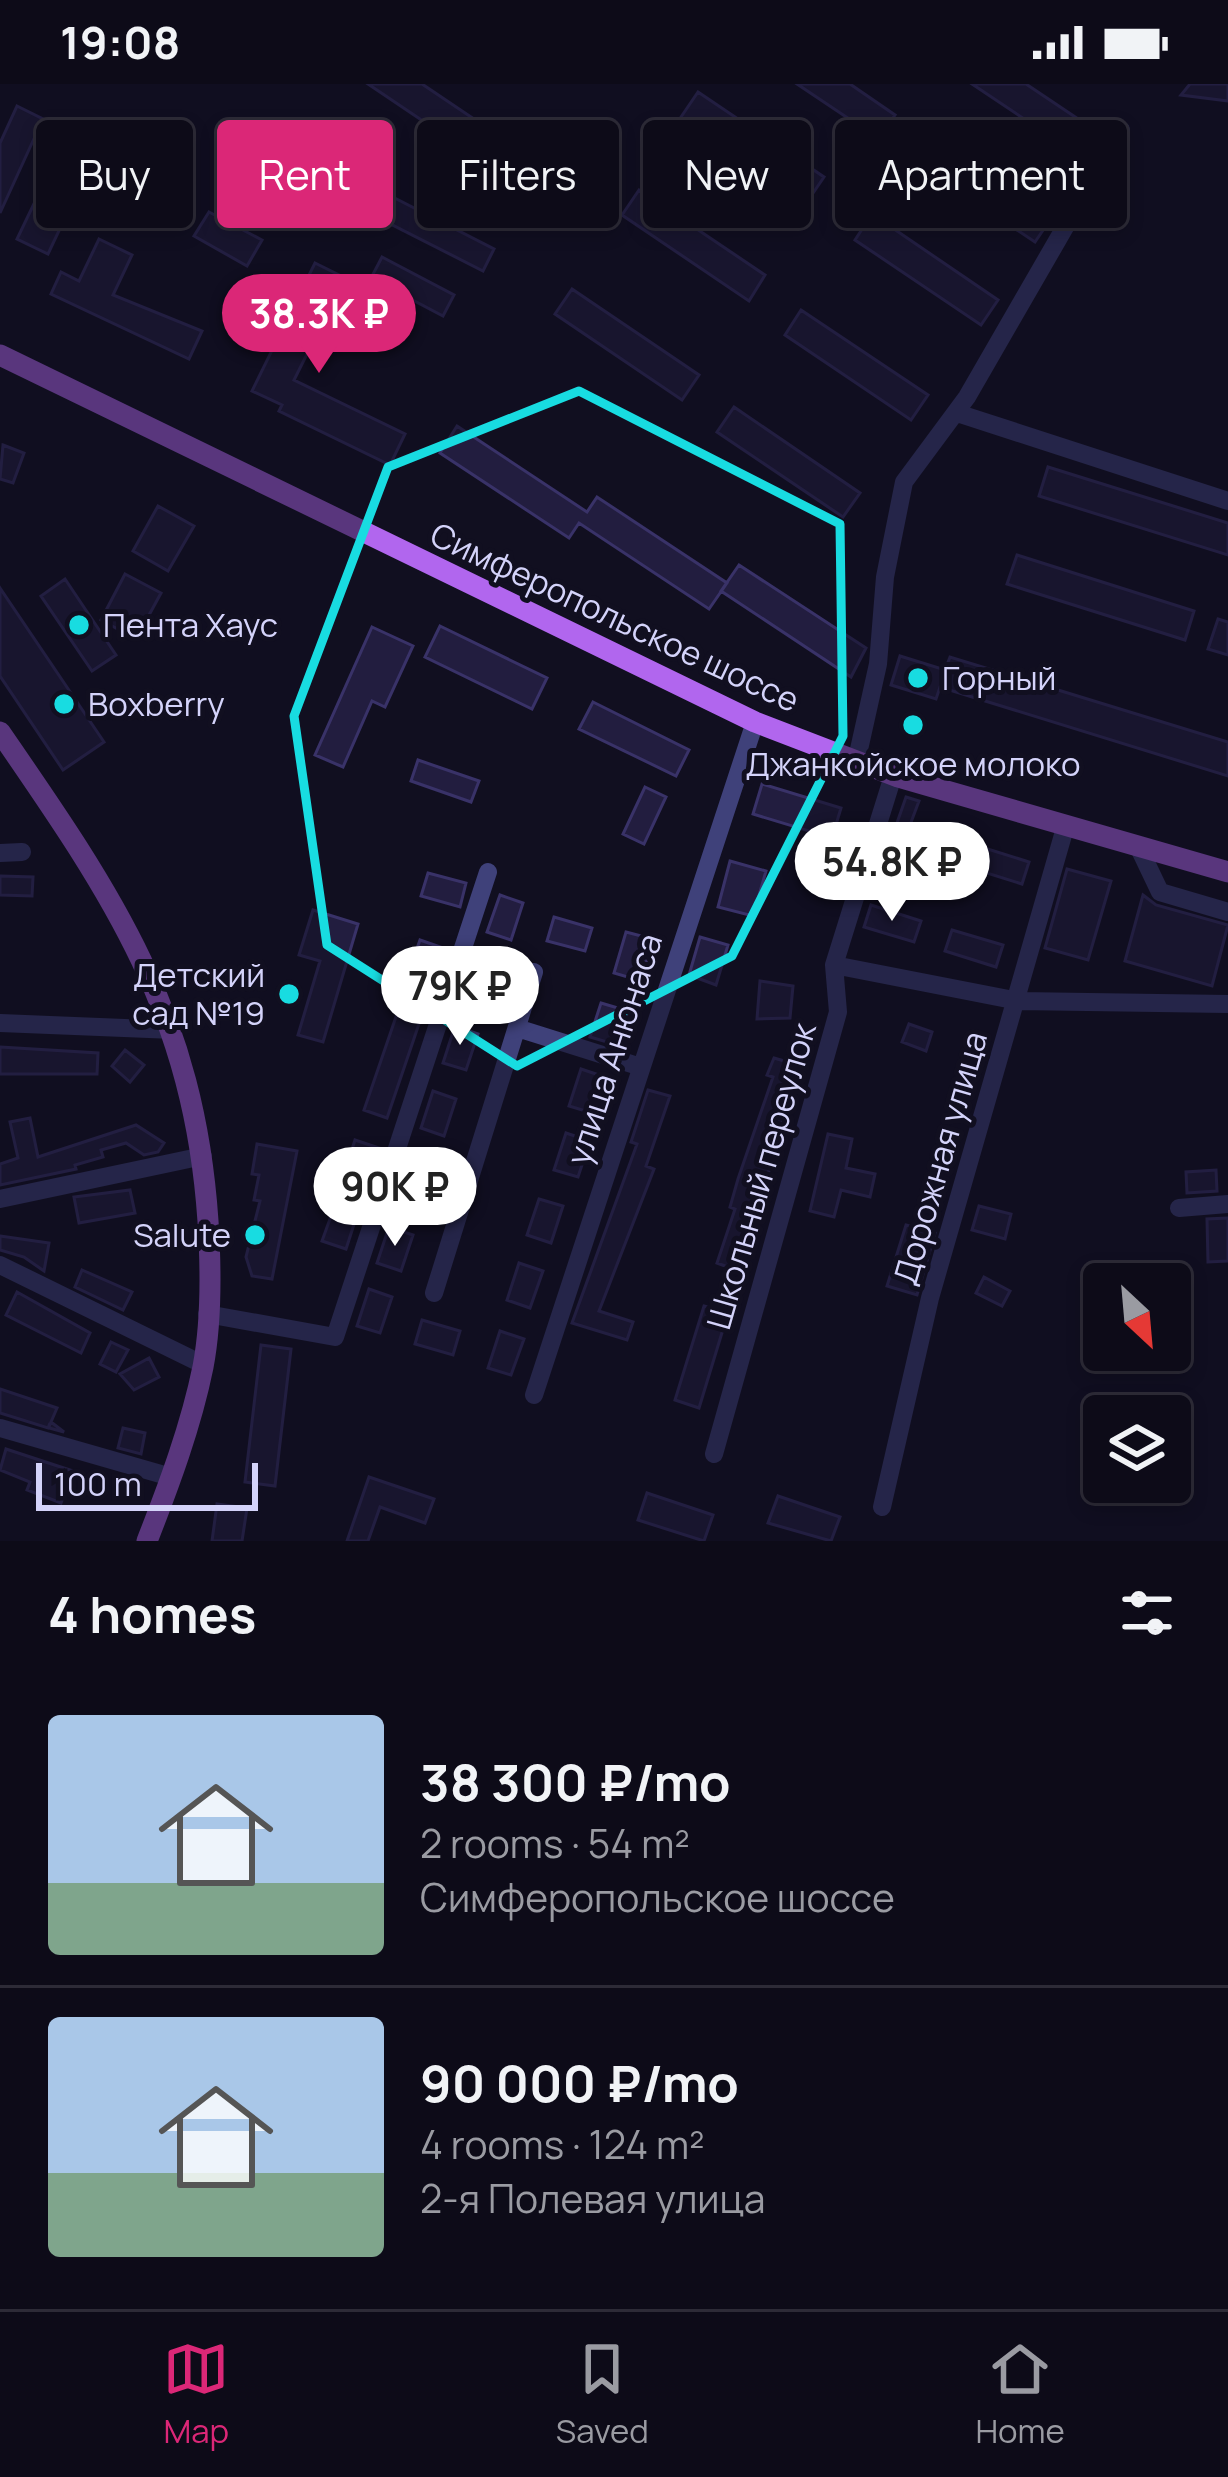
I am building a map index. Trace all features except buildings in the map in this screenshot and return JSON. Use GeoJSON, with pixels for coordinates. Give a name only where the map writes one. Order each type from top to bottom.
{"type":"FeatureCollection","features":[{"type":"Feature","properties":{"kind":"main road","name":"Симферопольское шоссе"},"geometry":{"type":"LineString","coordinates":[[0,355],[755,722],[893,776],[1228,872]]}},
{"type":"Feature","properties":{"kind":"main road"},"geometry":{"type":"LineString","coordinates":[[0,732],[142,957],[174,1030],[192,1089],[203,1156],[210,1264],[204,1365],[147,1541]]}},
{"type":"Feature","properties":{"kind":"street"},"geometry":{"type":"LineString","coordinates":[[856,763],[878,664],[885,577],[904,482],[957,413],[1064,228]]}},
{"type":"Feature","properties":{"kind":"street"},"geometry":{"type":"LineString","coordinates":[[957,413],[1228,501]]}},
{"type":"Feature","properties":{"kind":"street","name":"улица Анюнаса"},"geometry":{"type":"LineString","coordinates":[[534,1395],[755,722]]}},
{"type":"Feature","properties":{"kind":"street","name":"Школьный переулок"},"geometry":{"type":"LineString","coordinates":[[714,1454],[838,1012],[834,964],[893,776]]}},
{"type":"Feature","properties":{"kind":"street","name":"Дорожная улица"},"geometry":{"type":"LineString","coordinates":[[882,1507],[930,1298],[1065,828]]}},
{"type":"Feature","properties":{"kind":"street"},"geometry":{"type":"LineString","coordinates":[[1139,848],[1160,892],[1228,912]]}},
{"type":"Feature","properties":{"kind":"street"},"geometry":{"type":"LineString","coordinates":[[0,854],[22,852]]}},
{"type":"Feature","properties":{"kind":"street"},"geometry":{"type":"LineString","coordinates":[[207,1314],[335,1337],[488,872]]}},
{"type":"Feature","properties":{"kind":"street"},"geometry":{"type":"LineString","coordinates":[[834,964],[1018,1001],[1228,1004]]}},
{"type":"Feature","properties":{"kind":"street"},"geometry":{"type":"LineString","coordinates":[[434,1293],[534,972]]}},
{"type":"Feature","properties":{"kind":"street"},"geometry":{"type":"LineString","coordinates":[[0,1023],[174,1030]]}},
{"type":"Feature","properties":{"kind":"street"},"geometry":{"type":"LineString","coordinates":[[517,1028],[641,1066]]}},
{"type":"Feature","properties":{"kind":"street"},"geometry":{"type":"LineString","coordinates":[[0,1199],[203,1156]]}},
{"type":"Feature","properties":{"kind":"street"},"geometry":{"type":"LineString","coordinates":[[1179,1208],[1228,1204]]}},
{"type":"Feature","properties":{"kind":"street"},"geometry":{"type":"LineString","coordinates":[[0,1265],[204,1365]]}},
{"type":"Feature","properties":{"kind":"street"},"geometry":{"type":"LineString","coordinates":[[0,1427],[171,1477]]}},
{"type":"Feature","properties":{"kind":"highlighted area"},"geometry":{"type":"Polygon","coordinates":[[[579,391],[840,524],[843,736],[732,956],[517,1066],[327,945],[294,716],[388,467],[579,391]]]}},
{"type":"Feature","properties":{"kind":"place","name":"Пента Хаус"},"geometry":{"type":"Point","coordinates":[79,625]}},
{"type":"Feature","properties":{"kind":"place","name":"Горный"},"geometry":{"type":"Point","coordinates":[918,678]}},
{"type":"Feature","properties":{"kind":"place","name":"Boxberry"},"geometry":{"type":"Point","coordinates":[64,704]}},
{"type":"Feature","properties":{"kind":"place","name":"Джанкойское молоко"},"geometry":{"type":"Point","coordinates":[913,725]}},
{"type":"Feature","properties":{"kind":"place","name":"Детский сад №19"},"geometry":{"type":"Point","coordinates":[289,994]}},
{"type":"Feature","properties":{"kind":"place","name":"Salute"},"geometry":{"type":"Point","coordinates":[255,1235]}}]}
